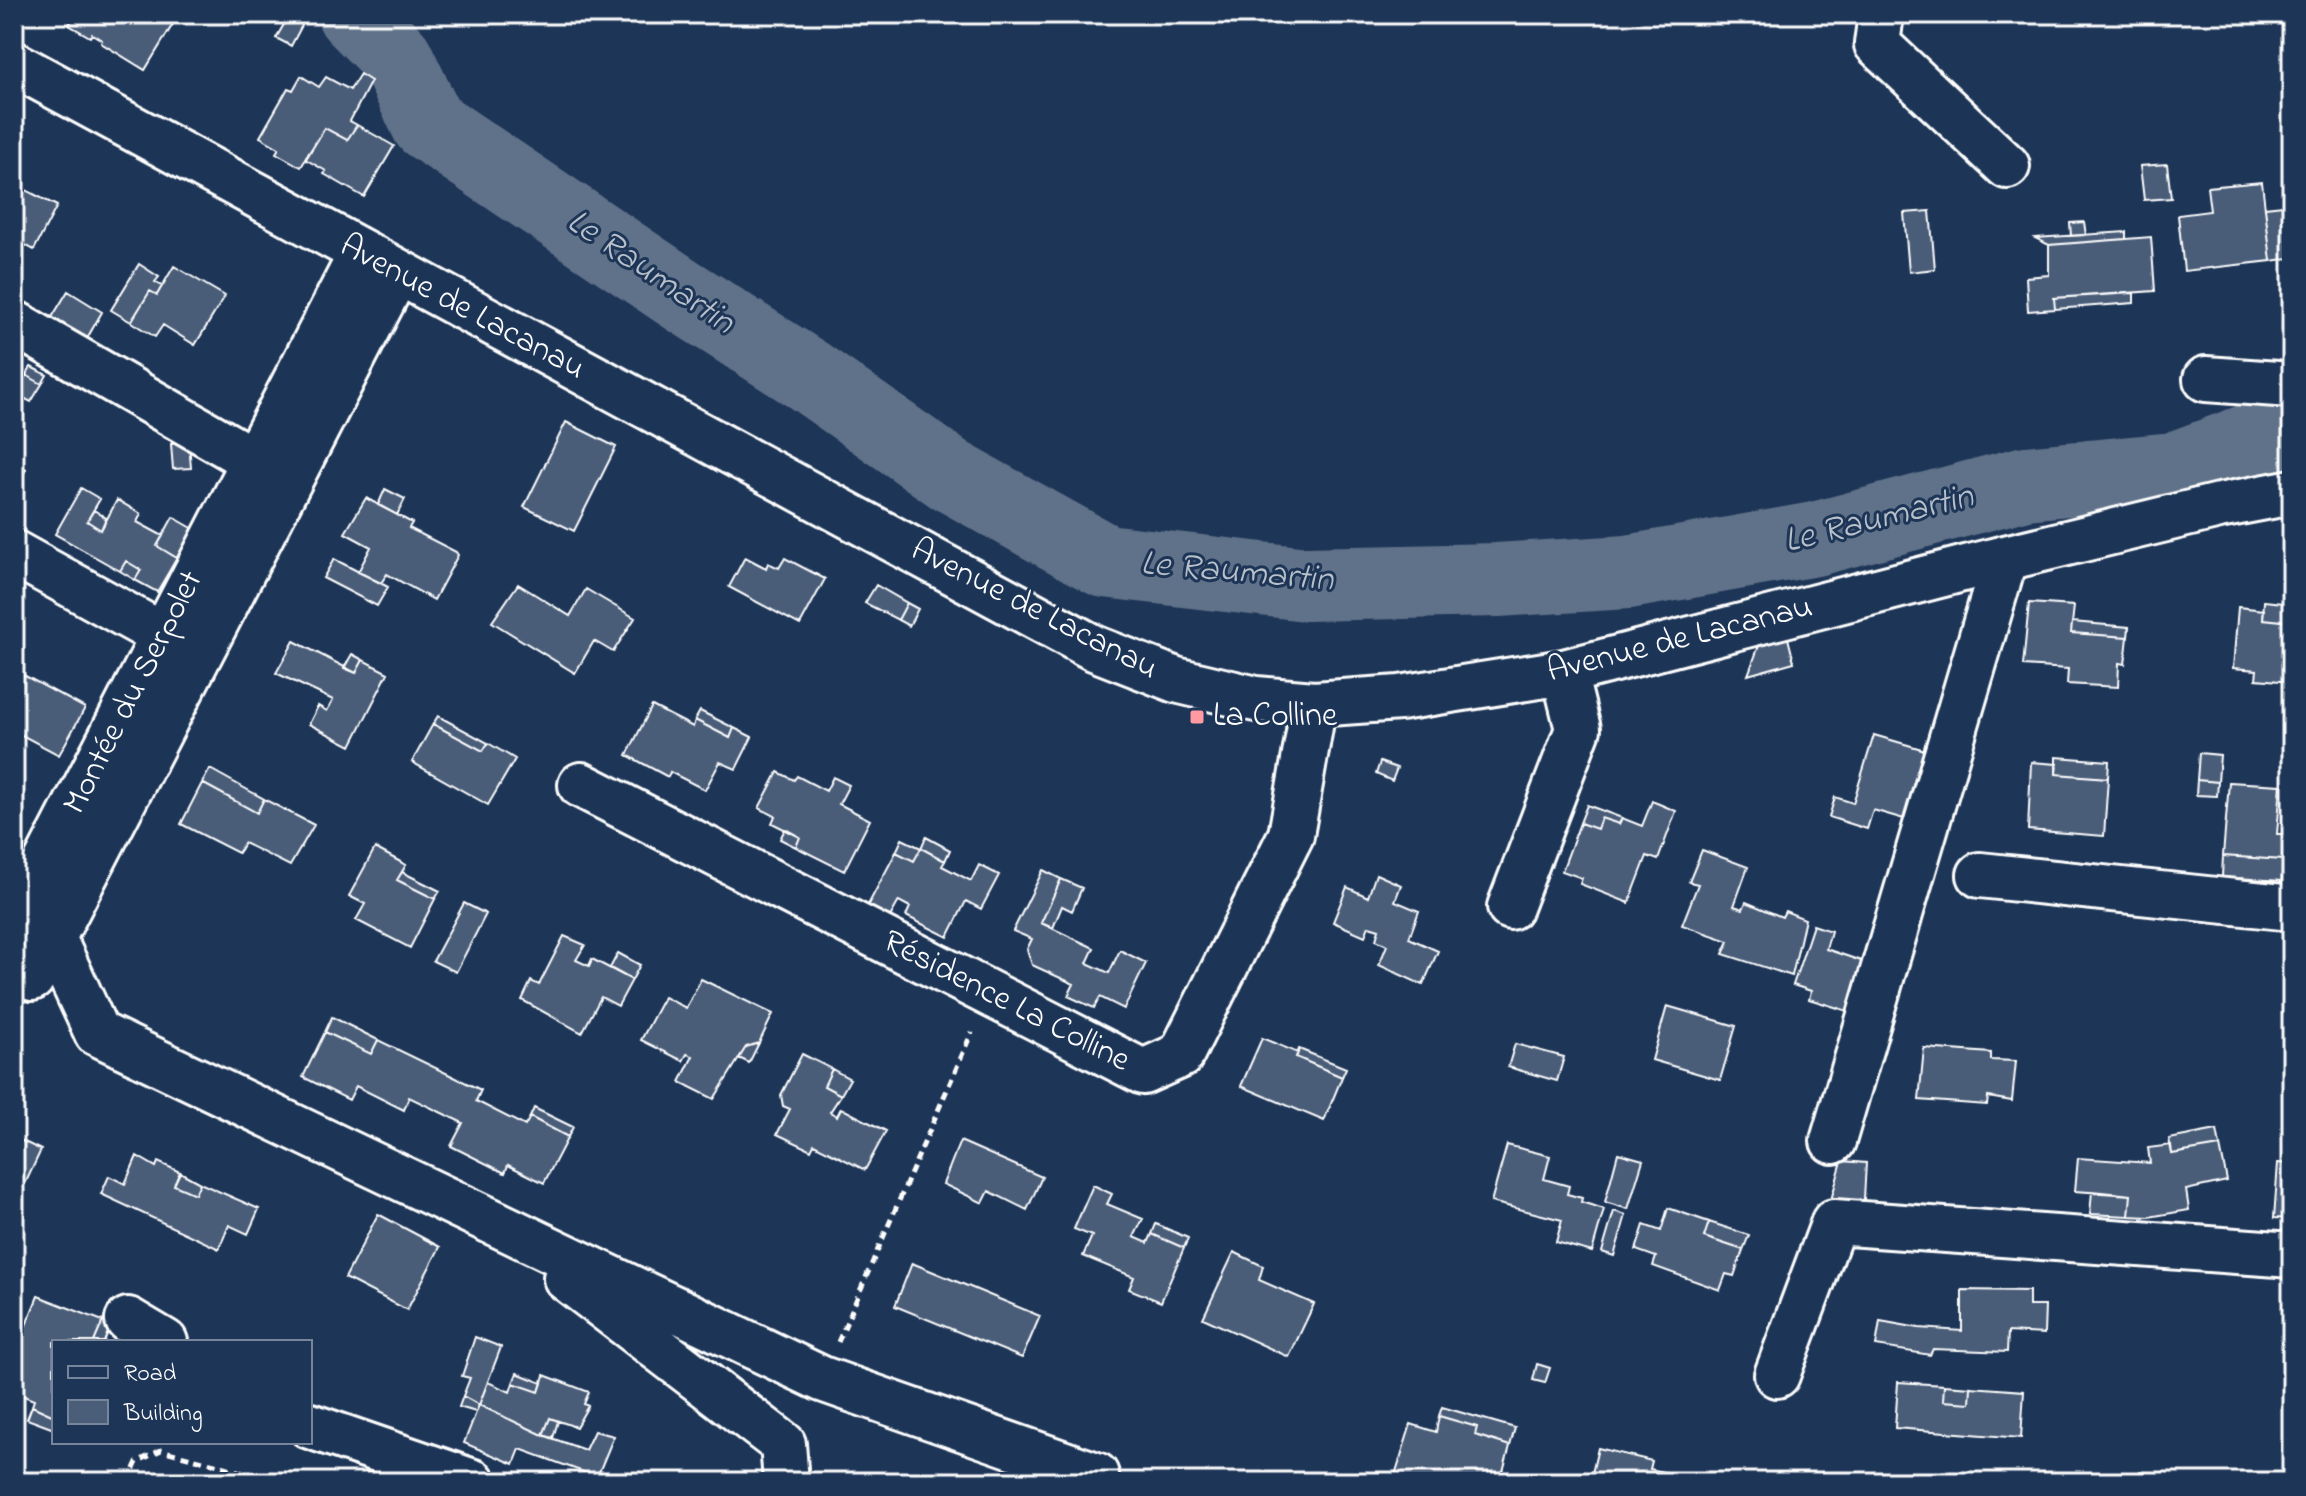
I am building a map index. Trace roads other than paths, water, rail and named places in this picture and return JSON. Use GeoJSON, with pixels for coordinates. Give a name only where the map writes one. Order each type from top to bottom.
{"type":"FeatureCollection","features":[{"type":"Feature","properties":{"kind":"street"},"geometry":{"type":"LineString","coordinates":[[1881,14],[1877,44],[2007,166]]}},
{"type":"Feature","properties":{"kind":"street","name":"Avenue de Lacanau"},"geometry":{"type":"LineString","coordinates":[[14,64],[1094,648],[1141,668],[1213,691],[1256,699],[1314,704],[1400,698],[1564,672],[2005,558],[2219,506],[2292,492]]}},
{"type":"Feature","properties":{"kind":"street"},"geometry":{"type":"LineString","coordinates":[[32,978],[33,932],[379,264]]}},
{"type":"Feature","properties":{"kind":"street","name":"Montée du Serpolet"},"geometry":{"type":"LineString","coordinates":[[33,932],[164,636],[254,461],[379,264]]}},
{"type":"Feature","properties":{"kind":"street"},"geometry":{"type":"LineString","coordinates":[[14,323],[254,461]]}},
{"type":"Feature","properties":{"kind":"street"},"geometry":{"type":"LineString","coordinates":[[2206,379],[2292,385]]}},
{"type":"Feature","properties":{"kind":"street"},"geometry":{"type":"LineString","coordinates":[[14,553],[164,636]]}},
{"type":"Feature","properties":{"kind":"street"},"geometry":{"type":"LineString","coordinates":[[1833,1141],[2005,558]]}},
{"type":"Feature","properties":{"kind":"street"},"geometry":{"type":"LineString","coordinates":[[1510,907],[1578,729],[1564,672]]}},
{"type":"Feature","properties":{"kind":"street","name":"Résidence La Colline"},"geometry":{"type":"LineString","coordinates":[[581,785],[1143,1072],[1181,1055],[1291,835],[1314,704]]}},
{"type":"Feature","properties":{"kind":"street"},"geometry":{"type":"LineString","coordinates":[[1980,875],[2292,908]]}},
{"type":"Feature","properties":{"kind":"street"},"geometry":{"type":"LineString","coordinates":[[33,932],[97,1033],[822,1379],[1096,1475]]}},
{"type":"Feature","properties":{"kind":"street"},"geometry":{"type":"LineString","coordinates":[[1777,1375],[1834,1222],[2292,1255]]}},
{"type":"Feature","properties":{"kind":"street"},"geometry":{"type":"LineString","coordinates":[[494,1223],[783,1444],[786,1482]]}},
{"type":"Feature","properties":{"kind":"street"},"geometry":{"type":"LineString","coordinates":[[312,1427],[473,1482]]}},
{"type":"Feature","properties":{"kind":"waterway","name":"Le Raumartin"},"geometry":{"type":"LineString","coordinates":[[354,14],[396,57],[428,124],[679,293],[809,376],[950,475],[1105,561],[1306,584],[1497,580],[1628,572],[1815,539],[2026,483],[2174,469],[2270,433],[2292,432]]}},
{"type":"Feature","properties":{"kind":"place","name":"La Colline"},"geometry":{"type":"Point","coordinates":[1197,717]}}]}
